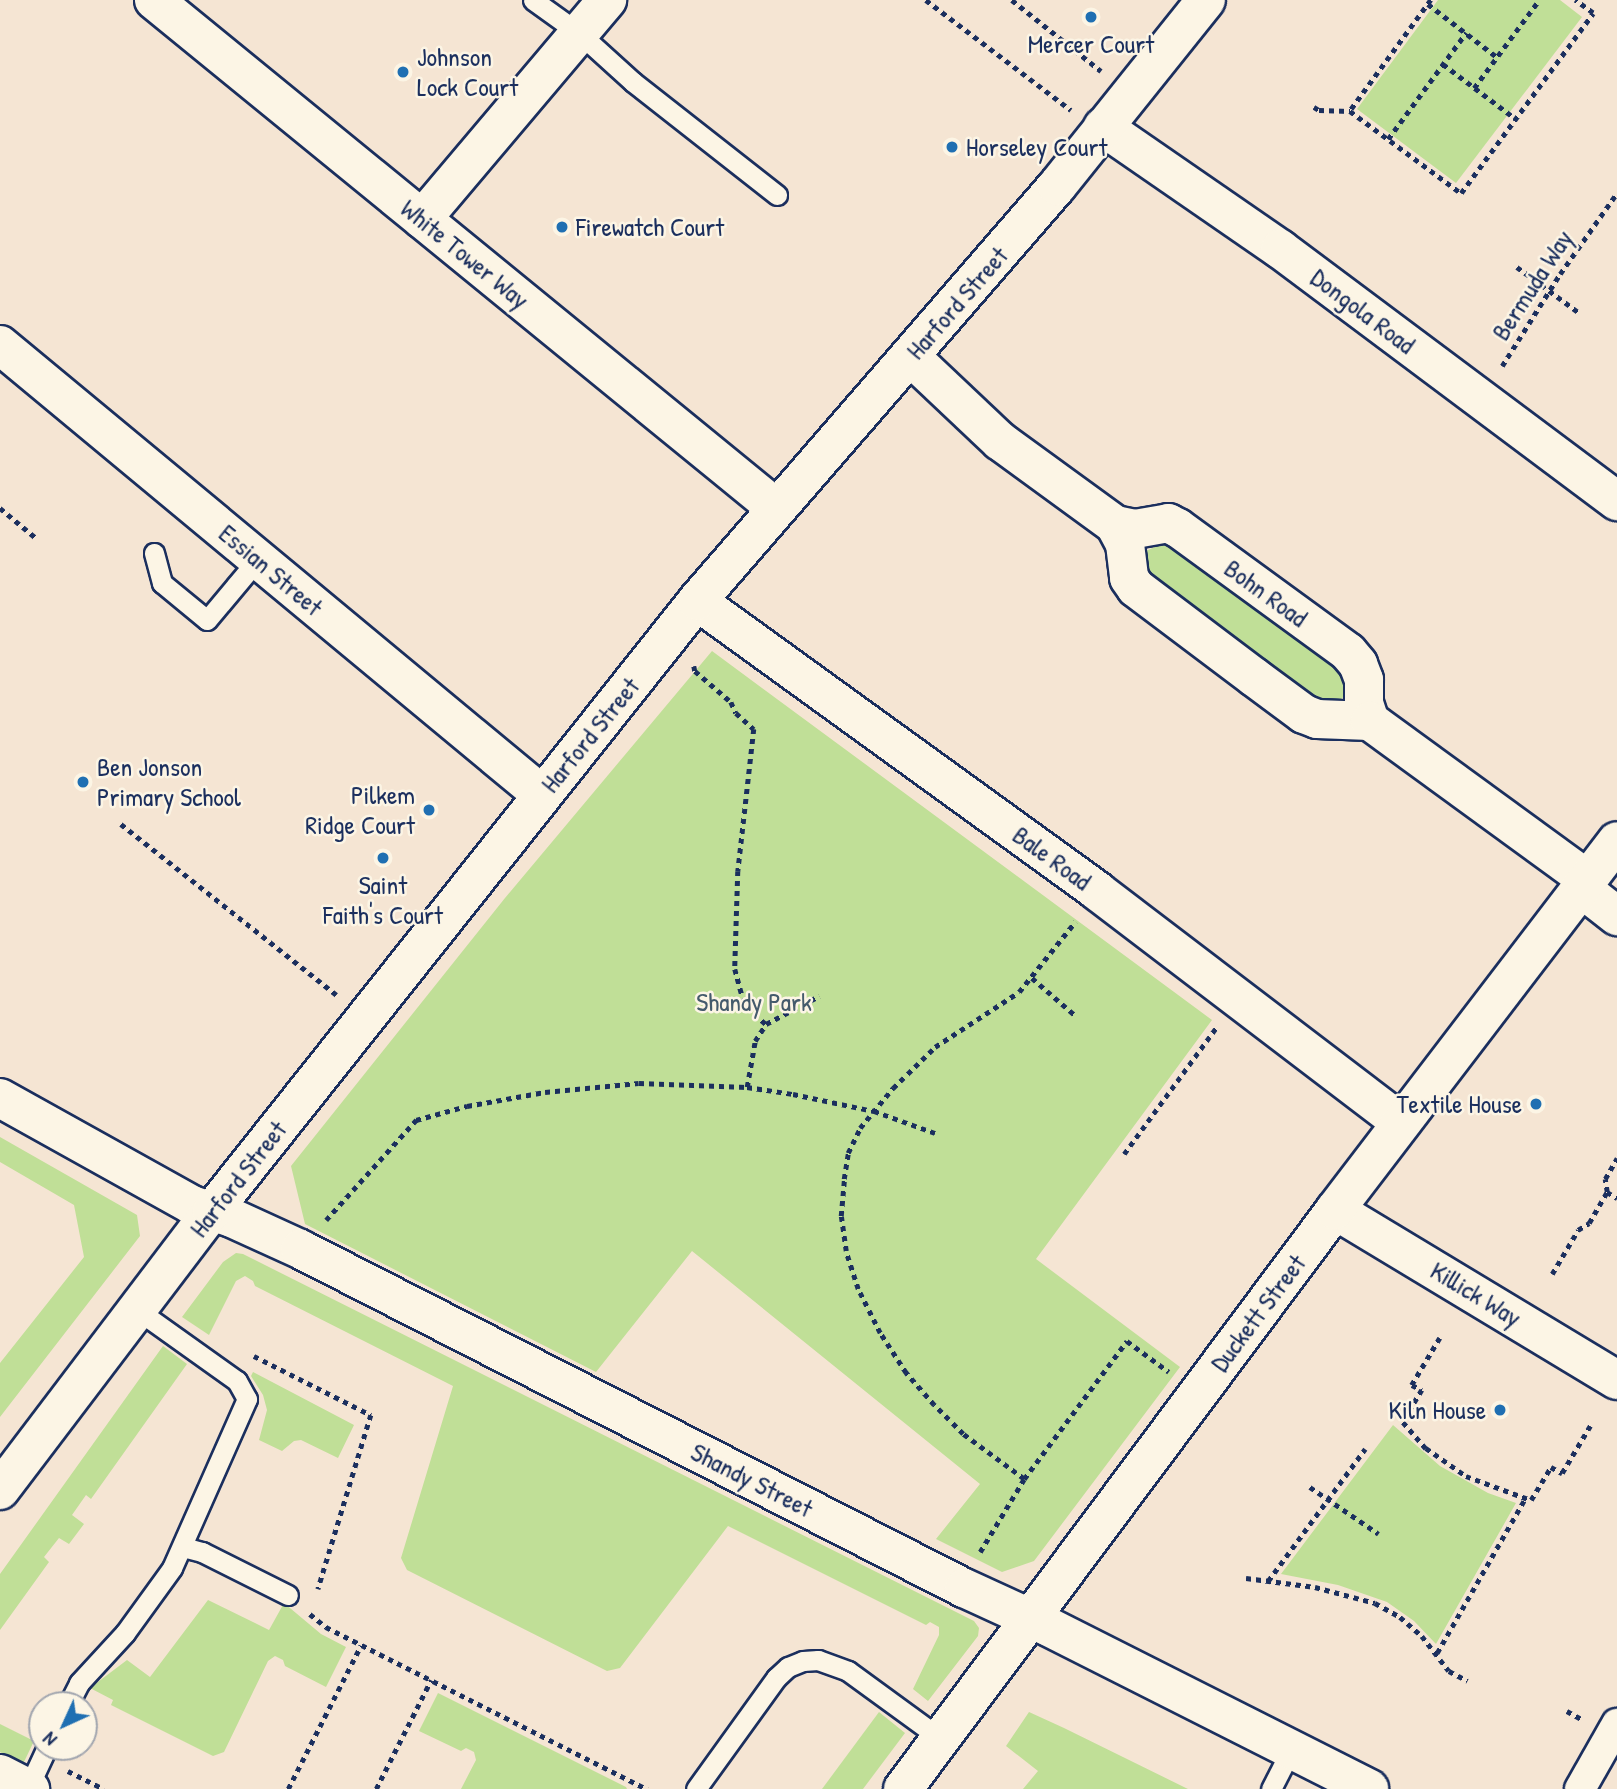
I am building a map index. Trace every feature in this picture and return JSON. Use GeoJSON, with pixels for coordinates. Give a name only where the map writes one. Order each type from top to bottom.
{"type":"FeatureCollection","features":[{"type":"Feature","properties":{"kind":"street","name":"White Tower Way"},"geometry":{"type":"LineString","coordinates":[[154,0],[776,508]]}},
{"type":"Feature","properties":{"kind":"street"},"geometry":{"type":"LineString","coordinates":[[422,219],[607,0]]}},
{"type":"Feature","properties":{"kind":"street","name":"Harford Street"},"geometry":{"type":"LineString","coordinates":[[0,1490],[212,1211],[697,601],[1057,186],[1092,122],[1206,0]]}},
{"type":"Feature","properties":{"kind":"street","name":"Dongola Road"},"geometry":{"type":"LineString","coordinates":[[1092,122],[1280,250],[1617,502]]}},
{"type":"Feature","properties":{"kind":"street","name":"Essian Street"},"geometry":{"type":"LineString","coordinates":[[0,345],[541,794]]}},
{"type":"Feature","properties":{"kind":"street"},"geometry":{"type":"LineString","coordinates":[[910,356],[1000,441],[1115,525],[1125,544],[1129,578],[1136,588],[1304,714],[1331,722],[1370,720],[1584,883],[1617,916]]}},
{"type":"Feature","properties":{"kind":"street","name":"Bohn Road"},"geometry":{"type":"LineString","coordinates":[[1115,525],[1135,529],[1168,523],[1178,528],[1348,652],[1358,664],[1364,680],[1364,703],[1370,720]]}},
{"type":"Feature","properties":{"kind":"street","name":"Bale Road"},"geometry":{"type":"LineString","coordinates":[[697,601],[1097,891],[1401,1123]]}},
{"type":"Feature","properties":{"kind":"street","name":"Duckett Street"},"geometry":{"type":"LineString","coordinates":[[903,1789],[1335,1210],[1617,841]]}},
{"type":"Feature","properties":{"kind":"street","name":"Shandy Street"},"geometry":{"type":"LineString","coordinates":[[0,1098],[192,1205],[212,1211],[300,1250],[964,1588],[1369,1789]]}},
{"type":"Feature","properties":{"kind":"street","name":"Killick Way"},"geometry":{"type":"LineString","coordinates":[[1335,1210],[1617,1380]]}},
{"type":"Feature","properties":{"kind":"street"},"geometry":{"type":"LineString","coordinates":[[1580,1789],[1617,1724]]}},
{"type":"Feature","properties":{"kind":"lane"},"geometry":{"type":"LineString","coordinates":[[533,0],[579,33],[633,82],[777,195]]}},
{"type":"Feature","properties":{"kind":"lane"},"geometry":{"type":"LineString","coordinates":[[154,553],[162,583],[207,620],[258,559]]}},
{"type":"Feature","properties":{"kind":"lane"},"geometry":{"type":"LineString","coordinates":[[75,1691],[79,1683],[141,1613],[183,1547],[202,1498],[246,1405],[246,1392],[237,1381],[136,1309]]}},
{"type":"Feature","properties":{"kind":"lane"},"geometry":{"type":"LineString","coordinates":[[183,1547],[202,1552],[288,1595]]}},
{"type":"Feature","properties":{"kind":"lane"},"geometry":{"type":"LineString","coordinates":[[696,1789],[776,1678],[788,1667],[803,1661],[818,1660],[848,1671],[940,1738]]}},
{"type":"Feature","properties":{"kind":"lane"},"geometry":{"type":"LineString","coordinates":[[1271,1789],[1291,1750]]}},
{"type":"Feature","properties":{"kind":"path"},"geometry":{"type":"LineString","coordinates":[[926,0],[1092,122]]}},
{"type":"Feature","properties":{"kind":"path"},"geometry":{"type":"LineString","coordinates":[[1012,0],[1110,78]]}},
{"type":"Feature","properties":{"kind":"path"},"geometry":{"type":"LineString","coordinates":[[1474,88],[1539,0]]}},
{"type":"Feature","properties":{"kind":"path"},"geometry":{"type":"LineString","coordinates":[[1314,107],[1319,110],[1350,111],[1461,193],[1593,13],[1575,0]]}},
{"type":"Feature","properties":{"kind":"path"},"geometry":{"type":"LineString","coordinates":[[1350,111],[1430,2],[1497,57]]}},
{"type":"Feature","properties":{"kind":"path"},"geometry":{"type":"LineString","coordinates":[[1388,139],[1465,33]]}},
{"type":"Feature","properties":{"kind":"path"},"geometry":{"type":"LineString","coordinates":[[1443,64],[1516,119]]}},
{"type":"Feature","properties":{"kind":"path","name":"Bermuda Way"},"geometry":{"type":"LineString","coordinates":[[1479,398],[1617,193]]}},
{"type":"Feature","properties":{"kind":"path"},"geometry":{"type":"LineString","coordinates":[[1517,267],[1578,312]]}},
{"type":"Feature","properties":{"kind":"path"},"geometry":{"type":"LineString","coordinates":[[0,508],[36,538]]}},
{"type":"Feature","properties":{"kind":"path"},"geometry":{"type":"LineString","coordinates":[[694,660],[695,671],[731,702],[736,713],[754,729],[738,871],[735,969],[743,999],[766,1024]]}},
{"type":"Feature","properties":{"kind":"path"},"geometry":{"type":"LineString","coordinates":[[121,824],[342,998]]}},
{"type":"Feature","properties":{"kind":"path"},"geometry":{"type":"LineString","coordinates":[[1024,1479],[963,1433],[906,1373],[858,1289],[841,1216],[844,1179],[848,1153],[874,1111],[923,1055],[998,1009],[1032,978],[1097,891]]}},
{"type":"Feature","properties":{"kind":"path"},"geometry":{"type":"LineString","coordinates":[[1032,978],[1076,1016]]}},
{"type":"Feature","properties":{"kind":"path"},"geometry":{"type":"LineString","coordinates":[[747,1087],[755,1041],[766,1024],[819,996]]}},
{"type":"Feature","properties":{"kind":"path"},"geometry":{"type":"LineString","coordinates":[[1124,1154],[1215,1030]]}},
{"type":"Feature","properties":{"kind":"path"},"geometry":{"type":"LineString","coordinates":[[300,1250],[416,1120],[467,1106],[592,1086],[639,1083],[747,1087],[874,1111],[935,1133]]}},
{"type":"Feature","properties":{"kind":"path"},"geometry":{"type":"LineString","coordinates":[[1552,1274],[1578,1230],[1589,1223],[1607,1192],[1605,1179],[1617,1158]]}},
{"type":"Feature","properties":{"kind":"path"},"geometry":{"type":"LineString","coordinates":[[1607,1192],[1617,1198]]}},
{"type":"Feature","properties":{"kind":"path"},"geometry":{"type":"LineString","coordinates":[[1440,1338],[1412,1385],[1422,1390],[1403,1422],[1426,1448],[1466,1476],[1531,1500],[1551,1467],[1562,1474],[1590,1426]]}},
{"type":"Feature","properties":{"kind":"path"},"geometry":{"type":"LineString","coordinates":[[964,1588],[976,1558],[1024,1479],[1127,1341],[1198,1394]]}},
{"type":"Feature","properties":{"kind":"path"},"geometry":{"type":"LineString","coordinates":[[249,1355],[259,1357],[371,1415],[310,1615]]}},
{"type":"Feature","properties":{"kind":"path"},"geometry":{"type":"LineString","coordinates":[[1268,1581],[1365,1449]]}},
{"type":"Feature","properties":{"kind":"path"},"geometry":{"type":"LineString","coordinates":[[1310,1487],[1379,1534]]}},
{"type":"Feature","properties":{"kind":"path"},"geometry":{"type":"LineString","coordinates":[[1437,1653],[1525,1499]]}},
{"type":"Feature","properties":{"kind":"path"},"geometry":{"type":"LineString","coordinates":[[1246,1578],[1325,1589],[1376,1603],[1400,1617],[1437,1653],[1449,1671],[1468,1681]]}},
{"type":"Feature","properties":{"kind":"path"},"geometry":{"type":"LineString","coordinates":[[288,1595],[326,1627],[647,1789]]}},
{"type":"Feature","properties":{"kind":"path"},"geometry":{"type":"LineString","coordinates":[[288,1789],[361,1645]]}},
{"type":"Feature","properties":{"kind":"path"},"geometry":{"type":"LineString","coordinates":[[376,1789],[431,1680]]}},
{"type":"Feature","properties":{"kind":"path"},"geometry":{"type":"LineString","coordinates":[[29,1771],[104,1789]]}},
{"type":"Feature","properties":{"kind":"green space"},"geometry":{"type":"Polygon","coordinates":[[[1438,0],[1560,0],[1582,17],[1456,183],[1357,109],[1438,0]]]}},
{"type":"Feature","properties":{"kind":"green space"},"geometry":{"type":"Polygon","coordinates":[[[1163,543],[1171,544],[1339,665],[1349,687],[1345,696],[1337,702],[1320,704],[1152,581],[1142,559],[1146,551],[1163,543]]]}},
{"type":"Feature","properties":{"kind":"green space","name":"Shandy Park"},"geometry":{"type":"Polygon","coordinates":[[[712,651],[1212,1020],[1036,1259],[1180,1367],[1034,1561],[1002,1572],[936,1539],[980,1484],[692,1251],[596,1372],[305,1224],[291,1166],[505,898],[712,651]]]}},
{"type":"Feature","properties":{"kind":"green space"},"geometry":{"type":"Polygon","coordinates":[[[0,1137],[137,1215],[140,1236],[0,1417],[0,1363],[84,1257],[74,1205],[0,1162],[0,1137]]]}},
{"type":"Feature","properties":{"kind":"green space"},"geometry":{"type":"Polygon","coordinates":[[[236,1253],[243,1254],[974,1621],[979,1628],[978,1636],[928,1701],[913,1689],[939,1635],[939,1627],[930,1622],[926,1625],[728,1526],[620,1668],[607,1671],[407,1570],[401,1558],[453,1386],[255,1286],[253,1281],[245,1276],[236,1281],[209,1335],[182,1317],[223,1262],[236,1253]]]}},
{"type":"Feature","properties":{"kind":"green space"},"geometry":{"type":"Polygon","coordinates":[[[163,1346],[187,1364],[91,1499],[86,1495],[72,1515],[84,1524],[69,1544],[59,1538],[44,1557],[49,1562],[0,1630],[0,1574],[163,1346]]]}},
{"type":"Feature","properties":{"kind":"green space"},"geometry":{"type":"Polygon","coordinates":[[[253,1372],[354,1425],[338,1458],[301,1440],[294,1441],[282,1451],[259,1440],[267,1410],[263,1395],[251,1376],[253,1372]]]}},
{"type":"Feature","properties":{"kind":"green space"},"geometry":{"type":"Polygon","coordinates":[[[1393,1425],[1440,1466],[1488,1493],[1516,1503],[1436,1644],[1414,1621],[1387,1602],[1338,1585],[1281,1574],[1393,1425]]]}},
{"type":"Feature","properties":{"kind":"green space"},"geometry":{"type":"Polygon","coordinates":[[[208,1600],[269,1630],[284,1603],[321,1634],[346,1647],[326,1687],[285,1666],[283,1660],[275,1656],[268,1661],[224,1752],[213,1756],[111,1705],[113,1700],[90,1688],[127,1660],[150,1677],[208,1600]]]}},
{"type":"Feature","properties":{"kind":"green space"},"geometry":{"type":"Polygon","coordinates":[[[438,1693],[627,1789],[461,1789],[476,1760],[474,1752],[466,1748],[461,1751],[419,1731],[438,1693]]]}},
{"type":"Feature","properties":{"kind":"green space"},"geometry":{"type":"Polygon","coordinates":[[[879,1712],[905,1733],[863,1789],[822,1789],[879,1712]]]}},
{"type":"Feature","properties":{"kind":"green space"},"geometry":{"type":"Polygon","coordinates":[[[1029,1712],[1188,1789],[1023,1789],[1038,1771],[1006,1746],[1029,1712]]]}},
{"type":"Feature","properties":{"kind":"green space"},"geometry":{"type":"Polygon","coordinates":[[[0,1724],[28,1738],[28,1754],[23,1764],[0,1752],[0,1724]]]}},
{"type":"Feature","properties":{"kind":"place","name":"Mercer Court"},"geometry":{"type":"Point","coordinates":[1091,17]}},
{"type":"Feature","properties":{"kind":"place","name":"Johnson Lock Court"},"geometry":{"type":"Point","coordinates":[403,72]}},
{"type":"Feature","properties":{"kind":"place","name":"Horseley Court"},"geometry":{"type":"Point","coordinates":[952,147]}},
{"type":"Feature","properties":{"kind":"place","name":"Firewatch Court"},"geometry":{"type":"Point","coordinates":[562,227]}},
{"type":"Feature","properties":{"kind":"place","name":"Ben Jonson Primary School"},"geometry":{"type":"Point","coordinates":[83,782]}},
{"type":"Feature","properties":{"kind":"place","name":"Pilkem Ridge Court"},"geometry":{"type":"Point","coordinates":[429,810]}},
{"type":"Feature","properties":{"kind":"place","name":"Saint Faith's Court"},"geometry":{"type":"Point","coordinates":[383,858]}},
{"type":"Feature","properties":{"kind":"place","name":"Textile House"},"geometry":{"type":"Point","coordinates":[1536,1104]}},
{"type":"Feature","properties":{"kind":"place","name":"Kiln House"},"geometry":{"type":"Point","coordinates":[1500,1410]}}]}
